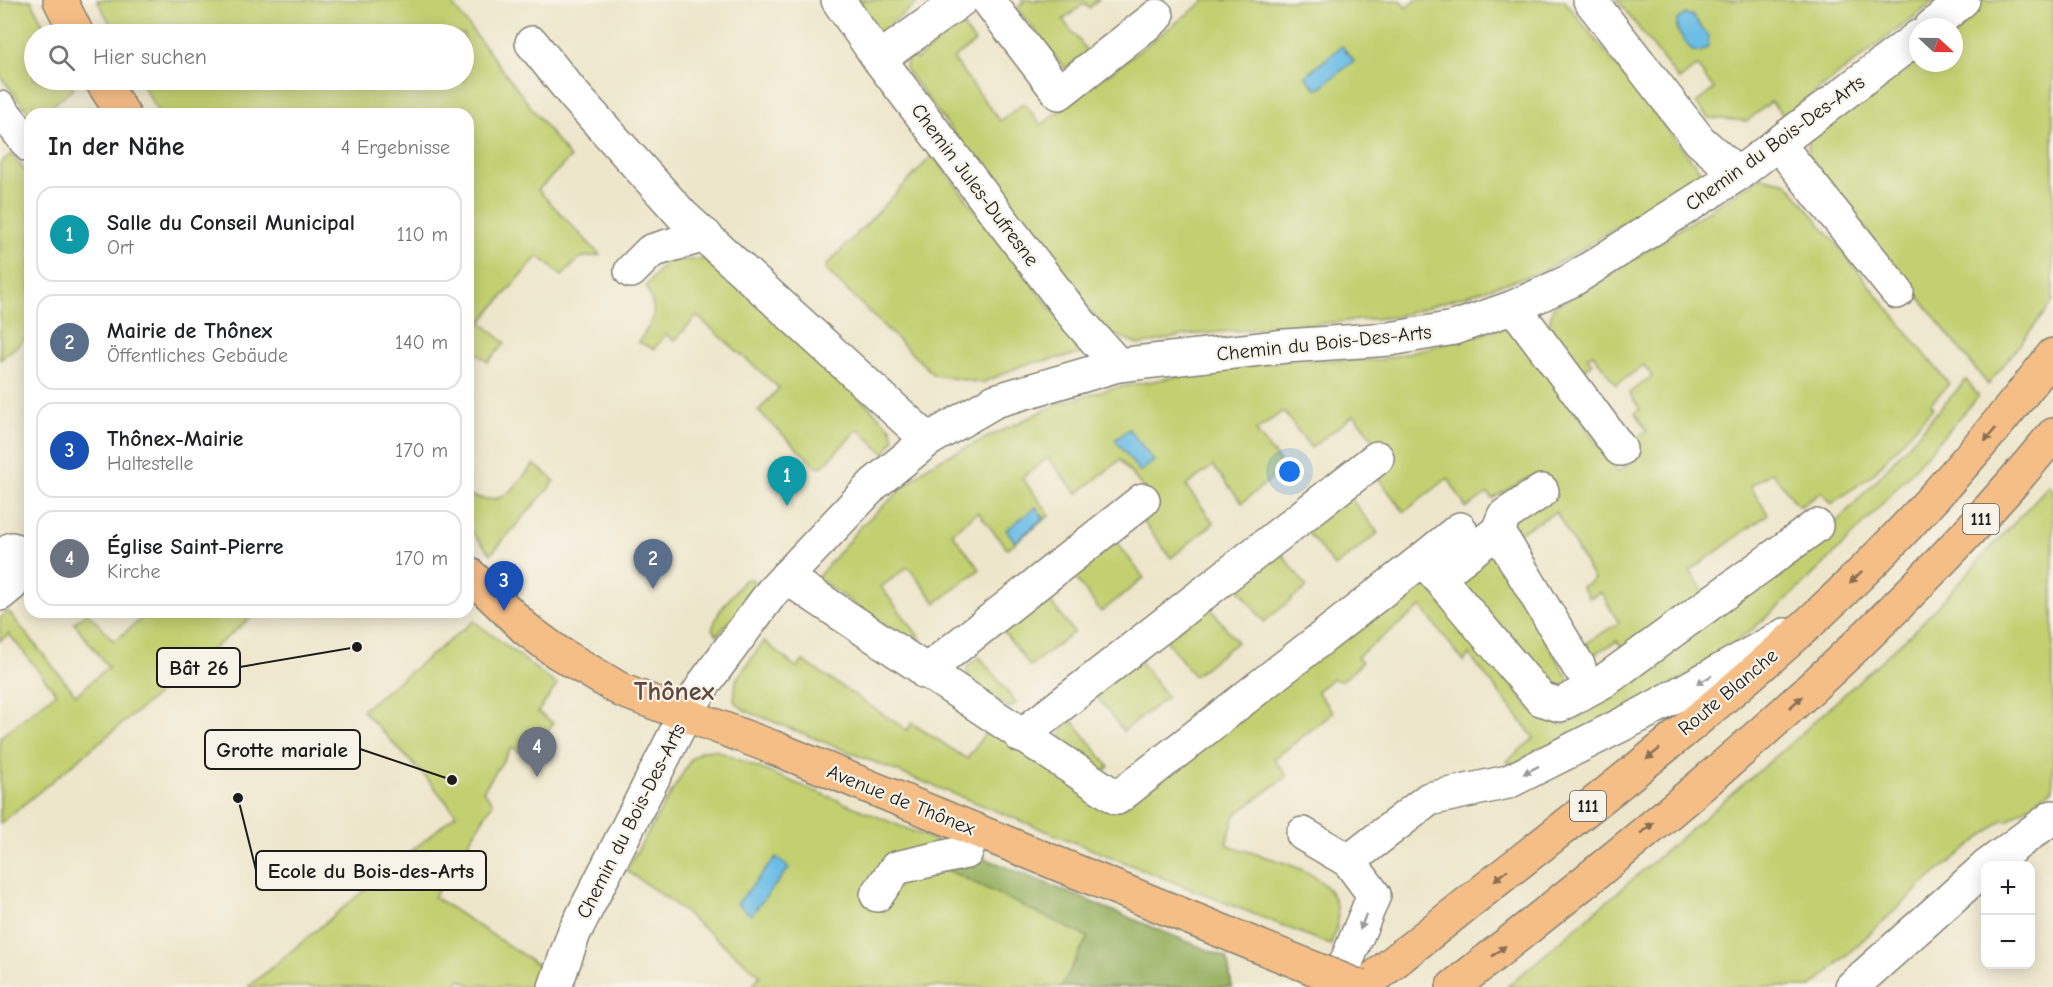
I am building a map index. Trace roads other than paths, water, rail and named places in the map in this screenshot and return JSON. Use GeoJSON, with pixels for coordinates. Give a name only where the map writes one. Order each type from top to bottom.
{"type":"FeatureCollection","features":[{"type":"Feature","properties":{"kind":"main road"},"geometry":{"type":"LineString","coordinates":[[60,0],[72,24]]}},
{"type":"Feature","properties":{"kind":"main road"},"geometry":{"type":"LineString","coordinates":[[107,90],[119,108]]}},
{"type":"Feature","properties":{"kind":"main road","name":"Route Blanche"},"geometry":{"type":"LineString","coordinates":[[1361,987],[1737,687],[1810,621],[1893,541],[1989,436],[2053,355]]}},
{"type":"Feature","properties":{"kind":"main road","name":"111"},"geometry":{"type":"LineString","coordinates":[[1453,987],[1756,738],[1847,657],[1928,577],[2053,435]]}},
{"type":"Feature","properties":{"kind":"main road","name":"Avenue de Thônex"},"geometry":{"type":"LineString","coordinates":[[474,579],[504,611],[557,652],[623,691],[686,713],[1361,987]]}},
{"type":"Feature","properties":{"kind":"street","name":"Chemin Jules-Dufresne"},"geometry":{"type":"LineString","coordinates":[[838,0],[879,59],[1077,319],[1118,365]]}},
{"type":"Feature","properties":{"kind":"street"},"geometry":{"type":"LineString","coordinates":[[879,59],[961,0]]}},
{"type":"Feature","properties":{"kind":"street"},"geometry":{"type":"LineString","coordinates":[[988,0],[1059,93],[1157,16]]}},
{"type":"Feature","properties":{"kind":"street"},"geometry":{"type":"LineString","coordinates":[[1590,0],[1700,141],[1738,174]]}},
{"type":"Feature","properties":{"kind":"street"},"geometry":{"type":"LineString","coordinates":[[1942,18],[1963,0]]}},
{"type":"Feature","properties":{"kind":"street"},"geometry":{"type":"LineString","coordinates":[[532,43],[574,94],[683,216],[928,440]]}},
{"type":"Feature","properties":{"kind":"street","name":"Chemin du Bois-Des-Arts"},"geometry":{"type":"LineString","coordinates":[[555,987],[563,926],[706,681],[778,579],[874,484],[928,440],[995,400],[1118,365],[1286,346],[1390,339],[1454,328],[1514,307],[1572,280],[1738,174],[1909,44]]}},
{"type":"Feature","properties":{"kind":"street"},"geometry":{"type":"LineString","coordinates":[[0,108],[24,138]]}},
{"type":"Feature","properties":{"kind":"street"},"geometry":{"type":"LineString","coordinates":[[1779,145],[1897,292]]}},
{"type":"Feature","properties":{"kind":"street"},"geometry":{"type":"LineString","coordinates":[[631,272],[651,251],[705,235]]}},
{"type":"Feature","properties":{"kind":"street"},"geometry":{"type":"LineString","coordinates":[[1514,307],[1620,449]]}},
{"type":"Feature","properties":{"kind":"street"},"geometry":{"type":"LineString","coordinates":[[1021,736],[1377,458]]}},
{"type":"Feature","properties":{"kind":"street"},"geometry":{"type":"LineString","coordinates":[[778,579],[1117,798],[1430,568],[1498,531],[1504,516],[1542,491]]}},
{"type":"Feature","properties":{"kind":"street"},"geometry":{"type":"LineString","coordinates":[[925,672],[1143,500]]}},
{"type":"Feature","properties":{"kind":"street"},"geometry":{"type":"LineString","coordinates":[[1430,568],[1541,699],[1560,705],[1604,681],[1816,526]]}},
{"type":"Feature","properties":{"kind":"street"},"geometry":{"type":"LineString","coordinates":[[1430,568],[1460,529]]}},
{"type":"Feature","properties":{"kind":"street"},"geometry":{"type":"LineString","coordinates":[[1498,531],[1580,667]]}},
{"type":"Feature","properties":{"kind":"street"},"geometry":{"type":"LineString","coordinates":[[0,594],[11,585],[14,543]]}},
{"type":"Feature","properties":{"kind":"street"},"geometry":{"type":"LineString","coordinates":[[1349,861],[1429,799],[1508,782],[1639,716],[1810,621]]}},
{"type":"Feature","properties":{"kind":"street"},"geometry":{"type":"LineString","coordinates":[[1993,861],[2053,817]]}},
{"type":"Feature","properties":{"kind":"street"},"geometry":{"type":"LineString","coordinates":[[877,895],[896,868],[966,852],[974,830]]}},
{"type":"Feature","properties":{"kind":"street"},"geometry":{"type":"LineString","coordinates":[[1303,834],[1349,861],[1374,895],[1336,987]]}},
{"type":"Feature","properties":{"kind":"street"},"geometry":{"type":"LineString","coordinates":[[1852,987],[1981,871]]}},
{"type":"Feature","properties":{"kind":"water"},"geometry":{"type":"Polygon","coordinates":[[[1685,14],[1693,16],[1709,37],[1708,47],[1701,52],[1692,51],[1677,30],[1677,20],[1685,14]]]}},
{"type":"Feature","properties":{"kind":"water"},"geometry":{"type":"Polygon","coordinates":[[[1342,46],[1354,61],[1317,90],[1305,76],[1342,46]]]}},
{"type":"Feature","properties":{"kind":"water"},"geometry":{"type":"Polygon","coordinates":[[[1129,429],[1154,461],[1140,472],[1115,440],[1129,429]]]}},
{"type":"Feature","properties":{"kind":"water"},"geometry":{"type":"Polygon","coordinates":[[[1036,507],[1044,518],[1015,542],[1006,530],[1036,507]]]}},
{"type":"Feature","properties":{"kind":"water"},"geometry":{"type":"Polygon","coordinates":[[[776,857],[789,868],[751,915],[737,904],[776,857]]]}},
{"type":"Feature","properties":{"kind":"place","name":"Salle du Conseil Municipal"},"geometry":{"type":"Point","coordinates":[787,506]}},
{"type":"Feature","properties":{"kind":"place","name":"Mairie de Thônex"},"geometry":{"type":"Point","coordinates":[653,589]}},
{"type":"Feature","properties":{"kind":"place","name":"Thônex-Mairie"},"geometry":{"type":"Point","coordinates":[504,611]}},
{"type":"Feature","properties":{"kind":"place","name":"Bât 26"},"geometry":{"type":"Point","coordinates":[357,647]}},
{"type":"Feature","properties":{"kind":"place","name":"Église Saint-Pierre"},"geometry":{"type":"Point","coordinates":[537,777]}},
{"type":"Feature","properties":{"kind":"place","name":"Grotte mariale"},"geometry":{"type":"Point","coordinates":[452,780]}},
{"type":"Feature","properties":{"kind":"place","name":"Ecole du Bois-des-Arts"},"geometry":{"type":"Point","coordinates":[238,798]}},
{"type":"Feature","properties":{"kind":"district","name":"Thônex"},"geometry":{"type":"Point","coordinates":[674,692]}}]}
